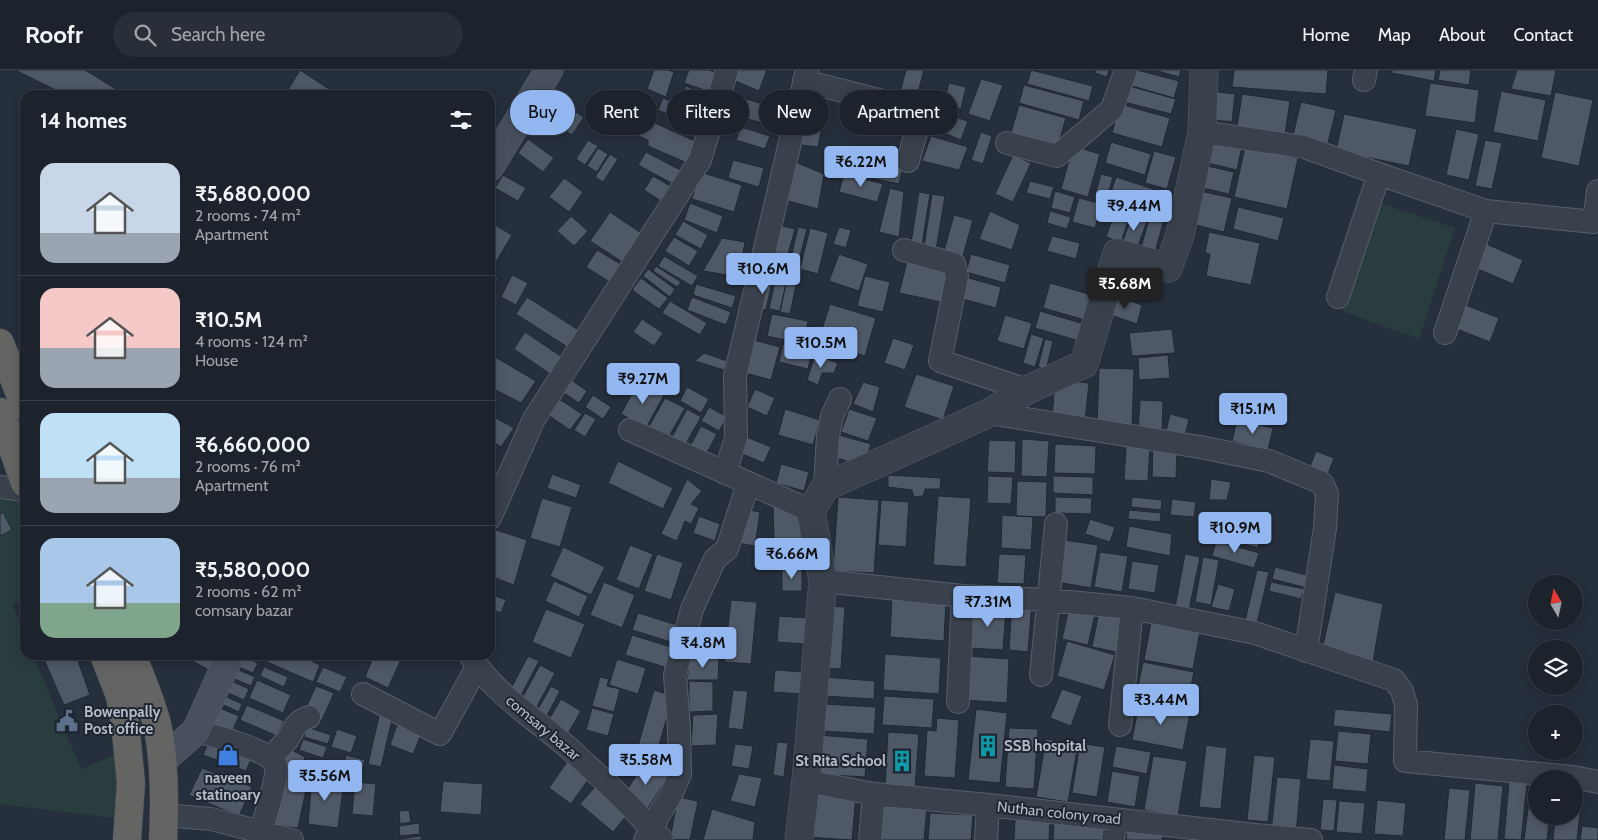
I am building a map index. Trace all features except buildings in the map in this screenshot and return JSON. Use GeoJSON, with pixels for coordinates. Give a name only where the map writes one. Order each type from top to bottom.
{"type":"FeatureCollection","features":[{"type":"Feature","properties":{"kind":"highway"},"geometry":{"type":"LineString","coordinates":[[0,344],[20,394]]}},
{"type":"Feature","properties":{"kind":"highway"},"geometry":{"type":"LineString","coordinates":[[0,412],[20,469]]}},
{"type":"Feature","properties":{"kind":"highway"},"geometry":{"type":"LineString","coordinates":[[106,660],[120,696],[125,722],[131,784],[127,840]]}},
{"type":"Feature","properties":{"kind":"highway"},"geometry":{"type":"LineString","coordinates":[[134,660],[156,723],[162,760],[164,828]]}},
{"type":"Feature","properties":{"kind":"main road"},"geometry":{"type":"LineString","coordinates":[[495,159],[548,70]]}},
{"type":"Feature","properties":{"kind":"main road"},"geometry":{"type":"LineString","coordinates":[[162,760],[196,732],[228,660]]}},
{"type":"Feature","properties":{"kind":"street"},"geometry":{"type":"LineString","coordinates":[[495,507],[534,419],[700,160],[727,70]]}},
{"type":"Feature","properties":{"kind":"street"},"geometry":{"type":"LineString","coordinates":[[1007,143],[1057,156],[1112,109],[1126,70]]}},
{"type":"Feature","properties":{"kind":"street"},"geometry":{"type":"LineString","coordinates":[[825,487],[989,414],[1027,390],[1084,364],[1117,253],[1168,268],[1180,235],[1202,132],[1204,70]]}},
{"type":"Feature","properties":{"kind":"street"},"geometry":{"type":"LineString","coordinates":[[725,473],[736,438],[735,376],[805,75],[922,112],[908,161]]}},
{"type":"Feature","properties":{"kind":"street"},"geometry":{"type":"LineString","coordinates":[[1202,132],[1304,146],[1379,174],[1486,210],[1594,222],[1598,191]]}},
{"type":"Feature","properties":{"kind":"street"},"geometry":{"type":"LineString","coordinates":[[1338,297],[1379,174]]}},
{"type":"Feature","properties":{"kind":"street"},"geometry":{"type":"LineString","coordinates":[[1444,333],[1486,210]]}},
{"type":"Feature","properties":{"kind":"street"},"geometry":{"type":"LineString","coordinates":[[904,250],[954,264],[957,277],[940,361],[1027,390]]}},
{"type":"Feature","properties":{"kind":"street"},"geometry":{"type":"LineString","coordinates":[[799,840],[806,781],[823,582],[811,511],[825,487],[828,436],[832,416],[840,399]]}},
{"type":"Feature","properties":{"kind":"street"},"geometry":{"type":"LineString","coordinates":[[989,414],[1200,447],[1269,461],[1322,484],[1327,494],[1325,528],[1306,651]]}},
{"type":"Feature","properties":{"kind":"street"},"geometry":{"type":"LineString","coordinates":[[630,430],[811,511]]}},
{"type":"Feature","properties":{"kind":"street"},"geometry":{"type":"LineString","coordinates":[[653,837],[658,816],[671,795],[680,774],[675,675],[692,609],[715,559],[727,549],[748,484]]}},
{"type":"Feature","properties":{"kind":"street"},"geometry":{"type":"LineString","coordinates":[[0,487],[20,489]]}},
{"type":"Feature","properties":{"kind":"street"},"geometry":{"type":"LineString","coordinates":[[1041,675],[1056,524]]}},
{"type":"Feature","properties":{"kind":"street"},"geometry":{"type":"LineString","coordinates":[[823,582],[963,596],[1048,600],[1132,608],[1255,633],[1394,680],[1402,691],[1406,705],[1405,761],[1573,777],[1598,782]]}},
{"type":"Feature","properties":{"kind":"street"},"geometry":{"type":"LineString","coordinates":[[958,702],[963,596]]}},
{"type":"Feature","properties":{"kind":"street"},"geometry":{"type":"LineString","coordinates":[[1120,725],[1132,608]]}},
{"type":"Feature","properties":{"kind":"street"},"geometry":{"type":"LineString","coordinates":[[363,694],[440,734],[474,661]]}},
{"type":"Feature","properties":{"kind":"street","name":"comsary bazar"},"geometry":{"type":"LineString","coordinates":[[474,661],[505,696],[569,749],[631,806],[653,837]]}},
{"type":"Feature","properties":{"kind":"street"},"geometry":{"type":"LineString","coordinates":[[270,758],[286,741],[295,725],[302,719],[309,717]]}},
{"type":"Feature","properties":{"kind":"street"},"geometry":{"type":"LineString","coordinates":[[196,732],[263,752],[275,763],[273,788],[261,832]]}},
{"type":"Feature","properties":{"kind":"street","name":"Nuthan colony road"},"geometry":{"type":"LineString","coordinates":[[806,781],[874,794],[988,805],[1114,830],[1312,840]]}},
{"type":"Feature","properties":{"kind":"street"},"geometry":{"type":"LineString","coordinates":[[870,840],[874,794]]}},
{"type":"Feature","properties":{"kind":"street"},"geometry":{"type":"LineString","coordinates":[[986,840],[988,805]]}},
{"type":"Feature","properties":{"kind":"street"},"geometry":{"type":"LineString","coordinates":[[164,828],[211,819],[292,840]]}},
{"type":"Feature","properties":{"kind":"shaded area"},"geometry":{"type":"Polygon","coordinates":[[[1379,203],[1455,228],[1419,339],[1342,311],[1379,203]]]}},
{"type":"Feature","properties":{"kind":"shaded area"},"geometry":{"type":"Polygon","coordinates":[[[0,495],[20,498],[20,602],[12,604],[20,624],[20,660],[35,660],[81,769],[129,749],[130,820],[0,804],[0,495]]]}},
{"type":"Feature","properties":{"kind":"place","name":"Bowenpally Post office"},"geometry":{"type":"Point","coordinates":[67,721]}},
{"type":"Feature","properties":{"kind":"place","name":"SSB hospital"},"geometry":{"type":"Point","coordinates":[988,746]}},
{"type":"Feature","properties":{"kind":"place","name":"naveen statinoary"},"geometry":{"type":"Point","coordinates":[228,755]}},
{"type":"Feature","properties":{"kind":"place","name":"St Rita School"},"geometry":{"type":"Point","coordinates":[902,761]}}]}
